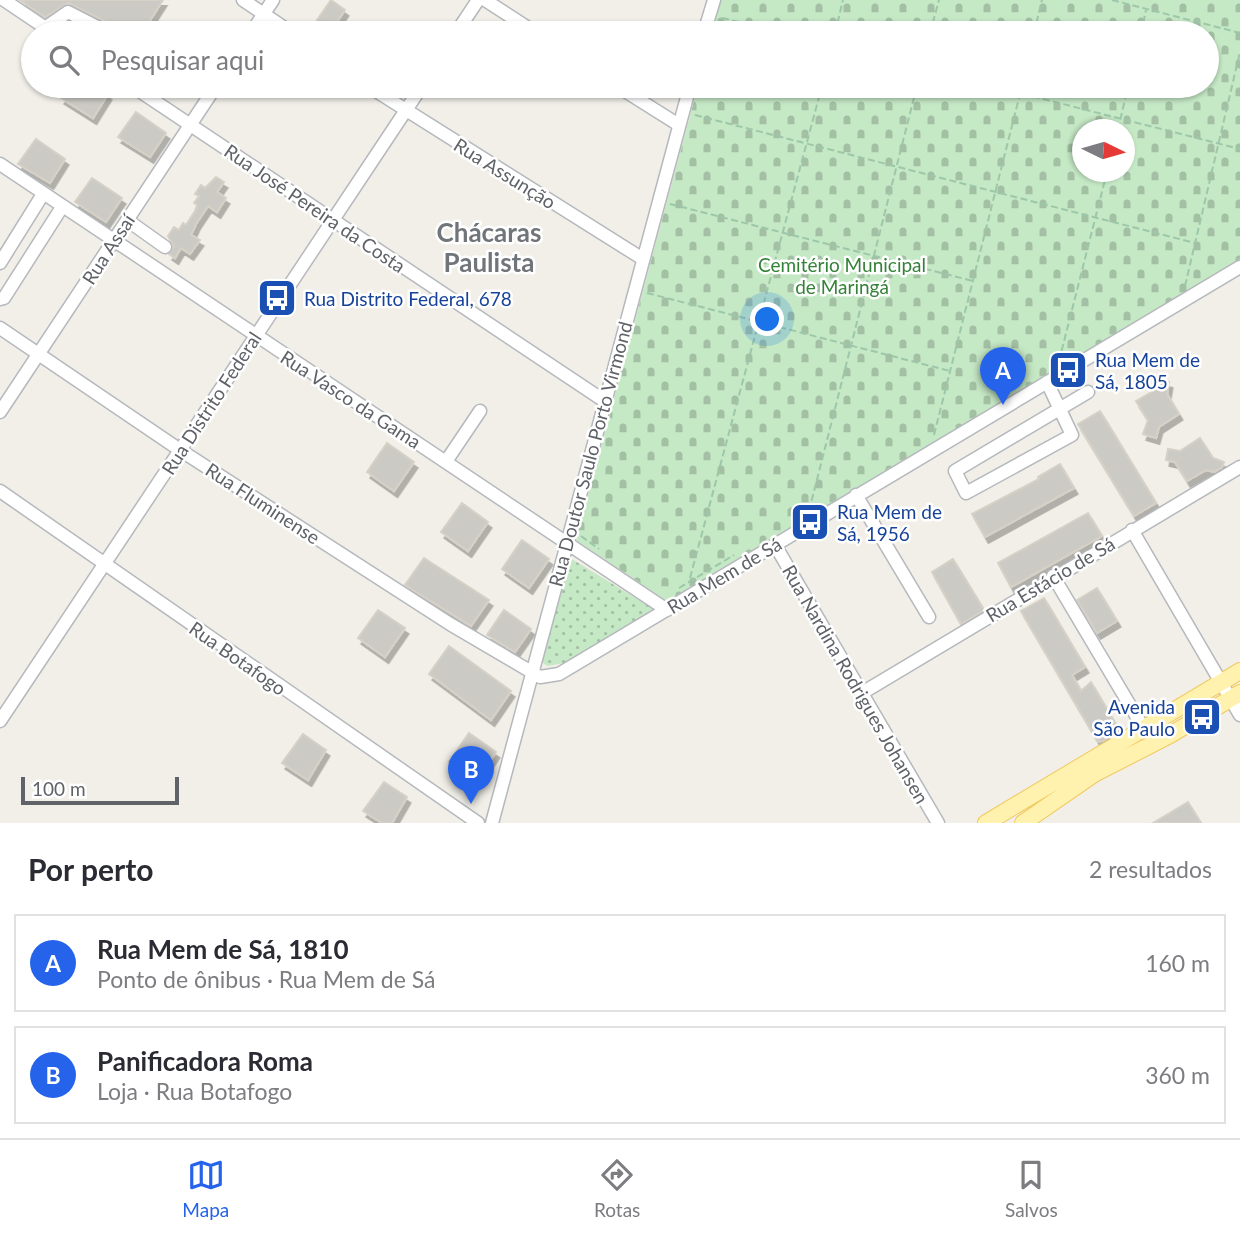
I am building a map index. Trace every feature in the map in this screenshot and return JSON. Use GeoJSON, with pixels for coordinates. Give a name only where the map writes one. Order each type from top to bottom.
{"type":"FeatureCollection","features":[{"type":"Feature","properties":{"kind":"main road"},"geometry":{"type":"LineString","coordinates":[[985,823],[1240,671]]}},
{"type":"Feature","properties":{"kind":"main road"},"geometry":{"type":"LineString","coordinates":[[1023,823],[1094,774],[1170,735],[1235,696]]}},
{"type":"Feature","properties":{"kind":"street"},"geometry":{"type":"LineString","coordinates":[[4,0],[36,21]]}},
{"type":"Feature","properties":{"kind":"street"},"geometry":{"type":"LineString","coordinates":[[243,0],[274,21]]}},
{"type":"Feature","properties":{"kind":"street"},"geometry":{"type":"LineString","coordinates":[[259,21],[273,0]]}},
{"type":"Feature","properties":{"kind":"street"},"geometry":{"type":"LineString","coordinates":[[464,21],[478,0]]}},
{"type":"Feature","properties":{"kind":"street"},"geometry":{"type":"LineString","coordinates":[[485,0],[517,21]]}},
{"type":"Feature","properties":{"kind":"street"},"geometry":{"type":"LineString","coordinates":[[708,21],[714,0]]}},
{"type":"Feature","properties":{"kind":"street"},"geometry":{"type":"LineString","coordinates":[[58,21],[68,12],[86,21]]}},
{"type":"Feature","properties":{"kind":"street","name":"Rua José Pereira da Costa"},"geometry":{"type":"LineString","coordinates":[[150,98],[603,400]]}},
{"type":"Feature","properties":{"kind":"street","name":"Rua Assaí"},"geometry":{"type":"LineString","coordinates":[[1,407],[208,98]]}},
{"type":"Feature","properties":{"kind":"street","name":"Rua Assunção"},"geometry":{"type":"LineString","coordinates":[[386,98],[643,259]]}},
{"type":"Feature","properties":{"kind":"street","name":"Rua Distrito Federal"},"geometry":{"type":"LineString","coordinates":[[0,720],[414,98]]}},
{"type":"Feature","properties":{"kind":"street"},"geometry":{"type":"LineString","coordinates":[[636,98],[679,125]]}},
{"type":"Feature","properties":{"kind":"street","name":"Rua Doutor Saulo Porto Virmond"},"geometry":{"type":"LineString","coordinates":[[492,823],[603,400],[687,98]]}},
{"type":"Feature","properties":{"kind":"street","name":"Rua Vasco da Gama"},"geometry":{"type":"LineString","coordinates":[[0,164],[255,337],[447,460],[667,610]]}},
{"type":"Feature","properties":{"kind":"street"},"geometry":{"type":"LineString","coordinates":[[0,262],[43,194]]}},
{"type":"Feature","properties":{"kind":"street"},"geometry":{"type":"LineString","coordinates":[[0,299],[4,298],[62,207]]}},
{"type":"Feature","properties":{"kind":"street"},"geometry":{"type":"LineString","coordinates":[[127,220],[165,247]]}},
{"type":"Feature","properties":{"kind":"street","name":"Rua Mem de Sá"},"geometry":{"type":"LineString","coordinates":[[530,672],[540,677],[559,674],[1240,268]]}},
{"type":"Feature","properties":{"kind":"street","name":"Rua Fluminense"},"geometry":{"type":"LineString","coordinates":[[0,328],[180,450],[530,672]]}},
{"type":"Feature","properties":{"kind":"street"},"geometry":{"type":"LineString","coordinates":[[1047,382],[1060,409],[1072,435],[966,494],[955,471],[1060,409],[1088,392]]}},
{"type":"Feature","properties":{"kind":"street"},"geometry":{"type":"LineString","coordinates":[[447,460],[480,411]]}},
{"type":"Feature","properties":{"kind":"street","name":"Rua Estácio de Sá"},"geometry":{"type":"LineString","coordinates":[[862,693],[1053,576],[1240,467]]}},
{"type":"Feature","properties":{"kind":"street","name":"Rua Botafogo"},"geometry":{"type":"LineString","coordinates":[[0,491],[478,823]]}},
{"type":"Feature","properties":{"kind":"street"},"geometry":{"type":"LineString","coordinates":[[856,495],[929,617]]}},
{"type":"Feature","properties":{"kind":"street"},"geometry":{"type":"LineString","coordinates":[[1132,530],[1221,683],[1235,696],[1240,715]]}},
{"type":"Feature","properties":{"kind":"street","name":"Rua Nardina Rodrigues Johansen"},"geometry":{"type":"LineString","coordinates":[[775,545],[938,823]]}},
{"type":"Feature","properties":{"kind":"street"},"geometry":{"type":"LineString","coordinates":[[1053,576],[1144,729]]}},
{"type":"Feature","properties":{"kind":"path"},"geometry":{"type":"LineString","coordinates":[[838,21],[844,0]]}},
{"type":"Feature","properties":{"kind":"path"},"geometry":{"type":"LineString","coordinates":[[933,21],[939,0]]}},
{"type":"Feature","properties":{"kind":"path"},"geometry":{"type":"LineString","coordinates":[[1037,21],[1042,0]]}},
{"type":"Feature","properties":{"kind":"path"},"geometry":{"type":"LineString","coordinates":[[1112,0],[1193,21]]}},
{"type":"Feature","properties":{"kind":"path"},"geometry":{"type":"LineString","coordinates":[[1144,21],[1146,9]]}},
{"type":"Feature","properties":{"kind":"path"},"geometry":{"type":"LineString","coordinates":[[721,17],[737,21]]}},
{"type":"Feature","properties":{"kind":"path"},"geometry":{"type":"LineString","coordinates":[[1219,28],[1240,33]]}},
{"type":"Feature","properties":{"kind":"path"},"geometry":{"type":"LineString","coordinates":[[1196,280],[1185,287],[1240,52]]}},
{"type":"Feature","properties":{"kind":"path"},"geometry":{"type":"LineString","coordinates":[[690,580],[819,98]]}},
{"type":"Feature","properties":{"kind":"path"},"geometry":{"type":"LineString","coordinates":[[820,505],[809,512],[914,98]]}},
{"type":"Feature","properties":{"kind":"path"},"geometry":{"type":"LineString","coordinates":[[945,430],[934,436],[1020,98]]}},
{"type":"Feature","properties":{"kind":"path"},"geometry":{"type":"LineString","coordinates":[[1039,98],[1116,119]]}},
{"type":"Feature","properties":{"kind":"path"},"geometry":{"type":"LineString","coordinates":[[1120,119],[1125,98]]}},
{"type":"Feature","properties":{"kind":"path"},"geometry":{"type":"LineString","coordinates":[[697,105],[694,115],[1195,243]]}},
{"type":"Feature","properties":{"kind":"path"},"geometry":{"type":"LineString","coordinates":[[1135,124],[1240,149]]}},
{"type":"Feature","properties":{"kind":"path"},"geometry":{"type":"LineString","coordinates":[[1070,355],[1058,362],[1104,182]]}},
{"type":"Feature","properties":{"kind":"path"},"geometry":{"type":"LineString","coordinates":[[670,204],[974,282]]}},
{"type":"Feature","properties":{"kind":"path"},"geometry":{"type":"LineString","coordinates":[[646,293],[951,371]]}},
{"type":"Feature","properties":{"kind":"path"},"geometry":{"type":"LineString","coordinates":[[584,524],[581,537],[603,552]]}},
{"type":"Feature","properties":{"kind":"path"},"geometry":{"type":"LineString","coordinates":[[678,588],[738,553]]}},
{"type":"Feature","properties":{"kind":"green space","name":"Cemitério Municipal de Maringá"},"geometry":{"type":"Polygon","coordinates":[[[721,0],[1240,0],[1240,259],[667,601],[576,540],[695,98],[1219,98],[1219,21],[715,21],[721,0]]]}},
{"type":"Feature","properties":{"kind":"green space"},"geometry":{"type":"Polygon","coordinates":[[[567,556],[655,610],[564,663],[547,666],[542,662],[567,556]]]}},
{"type":"Feature","properties":{"kind":"building"},"geometry":{"type":"Polygon","coordinates":[[[20,0],[163,0],[150,21],[105,21],[68,3],[45,17],[20,0]]]}},
{"type":"Feature","properties":{"kind":"building"},"geometry":{"type":"Polygon","coordinates":[[[331,0],[345,10],[337,21],[316,21],[331,0]]]}},
{"type":"Feature","properties":{"kind":"building"},"geometry":{"type":"Polygon","coordinates":[[[61,98],[106,98],[93,118],[61,98]]]}},
{"type":"Feature","properties":{"kind":"building"},"geometry":{"type":"Polygon","coordinates":[[[136,112],[166,133],[150,157],[118,137],[136,112]]]}},
{"type":"Feature","properties":{"kind":"building"},"geometry":{"type":"Polygon","coordinates":[[[36,139],[65,159],[50,183],[18,164],[36,139]]]}},
{"type":"Feature","properties":{"kind":"building"},"geometry":{"type":"Polygon","coordinates":[[[216,177],[224,182],[217,192],[226,198],[217,212],[208,206],[196,224],[191,235],[200,240],[190,254],[181,248],[175,258],[169,254],[174,247],[168,236],[174,227],[179,230],[183,223],[186,225],[197,205],[194,203],[199,196],[195,194],[201,185],[205,188],[216,177]]]}},
{"type":"Feature","properties":{"kind":"building"},"geometry":{"type":"Polygon","coordinates":[[[92,178],[122,198],[106,222],[75,202],[92,178]]]}},
{"type":"Feature","properties":{"kind":"building"},"geometry":{"type":"Polygon","coordinates":[[[1157,379],[1169,382],[1167,394],[1179,414],[1159,427],[1156,438],[1143,434],[1148,420],[1136,401],[1155,390],[1157,379]]]}},
{"type":"Feature","properties":{"kind":"building"},"geometry":{"type":"Polygon","coordinates":[[[1100,411],[1156,503],[1134,516],[1078,424],[1100,411]]]}},
{"type":"Feature","properties":{"kind":"building"},"geometry":{"type":"Polygon","coordinates":[[[1200,438],[1213,458],[1224,462],[1222,467],[1214,472],[1206,470],[1187,481],[1175,462],[1166,460],[1168,449],[1180,451],[1200,438]]]}},
{"type":"Feature","properties":{"kind":"building"},"geometry":{"type":"Polygon","coordinates":[[[387,443],[414,462],[394,491],[367,472],[387,443]]]}},
{"type":"Feature","properties":{"kind":"building"},"geometry":{"type":"Polygon","coordinates":[[[1060,464],[1074,488],[985,537],[972,514],[1039,479],[1038,477],[1060,464]]]}},
{"type":"Feature","properties":{"kind":"building"},"geometry":{"type":"Polygon","coordinates":[[[462,503],[488,522],[468,551],[441,532],[462,503]]]}},
{"type":"Feature","properties":{"kind":"building"},"geometry":{"type":"Polygon","coordinates":[[[1088,513],[1102,536],[1011,587],[998,563],[1088,513]]]}},
{"type":"Feature","properties":{"kind":"building"},"geometry":{"type":"Polygon","coordinates":[[[522,540],[549,559],[529,588],[502,569],[522,540]]]}},
{"type":"Feature","properties":{"kind":"building"},"geometry":{"type":"Polygon","coordinates":[[[424,558],[489,600],[471,626],[405,585],[424,558]]]}},
{"type":"Feature","properties":{"kind":"building"},"geometry":{"type":"Polygon","coordinates":[[[953,559],[984,610],[961,624],[932,572],[953,559]]]}},
{"type":"Feature","properties":{"kind":"building"},"geometry":{"type":"Polygon","coordinates":[[[1097,588],[1117,621],[1097,633],[1077,600],[1097,588]]]}},
{"type":"Feature","properties":{"kind":"building"},"geometry":{"type":"Polygon","coordinates":[[[1044,598],[1085,667],[1072,675],[1081,691],[1091,682],[1118,728],[1104,740],[1098,742],[1021,611],[1044,598]]]}},
{"type":"Feature","properties":{"kind":"building"},"geometry":{"type":"Polygon","coordinates":[[[378,610],[405,628],[385,657],[358,638],[378,610]]]}},
{"type":"Feature","properties":{"kind":"building"},"geometry":{"type":"Polygon","coordinates":[[[504,610],[531,629],[515,652],[487,635],[504,610]]]}},
{"type":"Feature","properties":{"kind":"building"},"geometry":{"type":"Polygon","coordinates":[[[449,646],[511,691],[491,720],[429,674],[449,646]]]}},
{"type":"Feature","properties":{"kind":"building"},"geometry":{"type":"Polygon","coordinates":[[[469,733],[496,752],[476,781],[449,762],[469,733]]]}},
{"type":"Feature","properties":{"kind":"building"},"geometry":{"type":"Polygon","coordinates":[[[303,734],[326,750],[308,780],[282,763],[303,734]]]}},
{"type":"Feature","properties":{"kind":"building"},"geometry":{"type":"Polygon","coordinates":[[[384,782],[407,797],[392,823],[382,823],[363,811],[384,782]]]}},
{"type":"Feature","properties":{"kind":"building"},"geometry":{"type":"Polygon","coordinates":[[[1188,802],[1201,823],[1153,823],[1188,802]]]}},
{"type":"Feature","properties":{"kind":"place","name":"Rua Distrito Federal, 678"},"geometry":{"type":"Point","coordinates":[277,298]}},
{"type":"Feature","properties":{"kind":"place","name":"Rua Mem de Sá, 1805"},"geometry":{"type":"Point","coordinates":[1068,370]}},
{"type":"Feature","properties":{"kind":"place","name":"Rua Mem de Sá, 1810"},"geometry":{"type":"Point","coordinates":[1003,405]}},
{"type":"Feature","properties":{"kind":"place","name":"Rua Mem de Sá, 1956"},"geometry":{"type":"Point","coordinates":[810,522]}},
{"type":"Feature","properties":{"kind":"place","name":"Avenida São Paulo"},"geometry":{"type":"Point","coordinates":[1202,717]}},
{"type":"Feature","properties":{"kind":"place","name":"Panificadora Roma"},"geometry":{"type":"Point","coordinates":[471,804]}},
{"type":"Feature","properties":{"kind":"district","name":"Chácaras Paulista"},"geometry":{"type":"Point","coordinates":[489,247]}}]}
